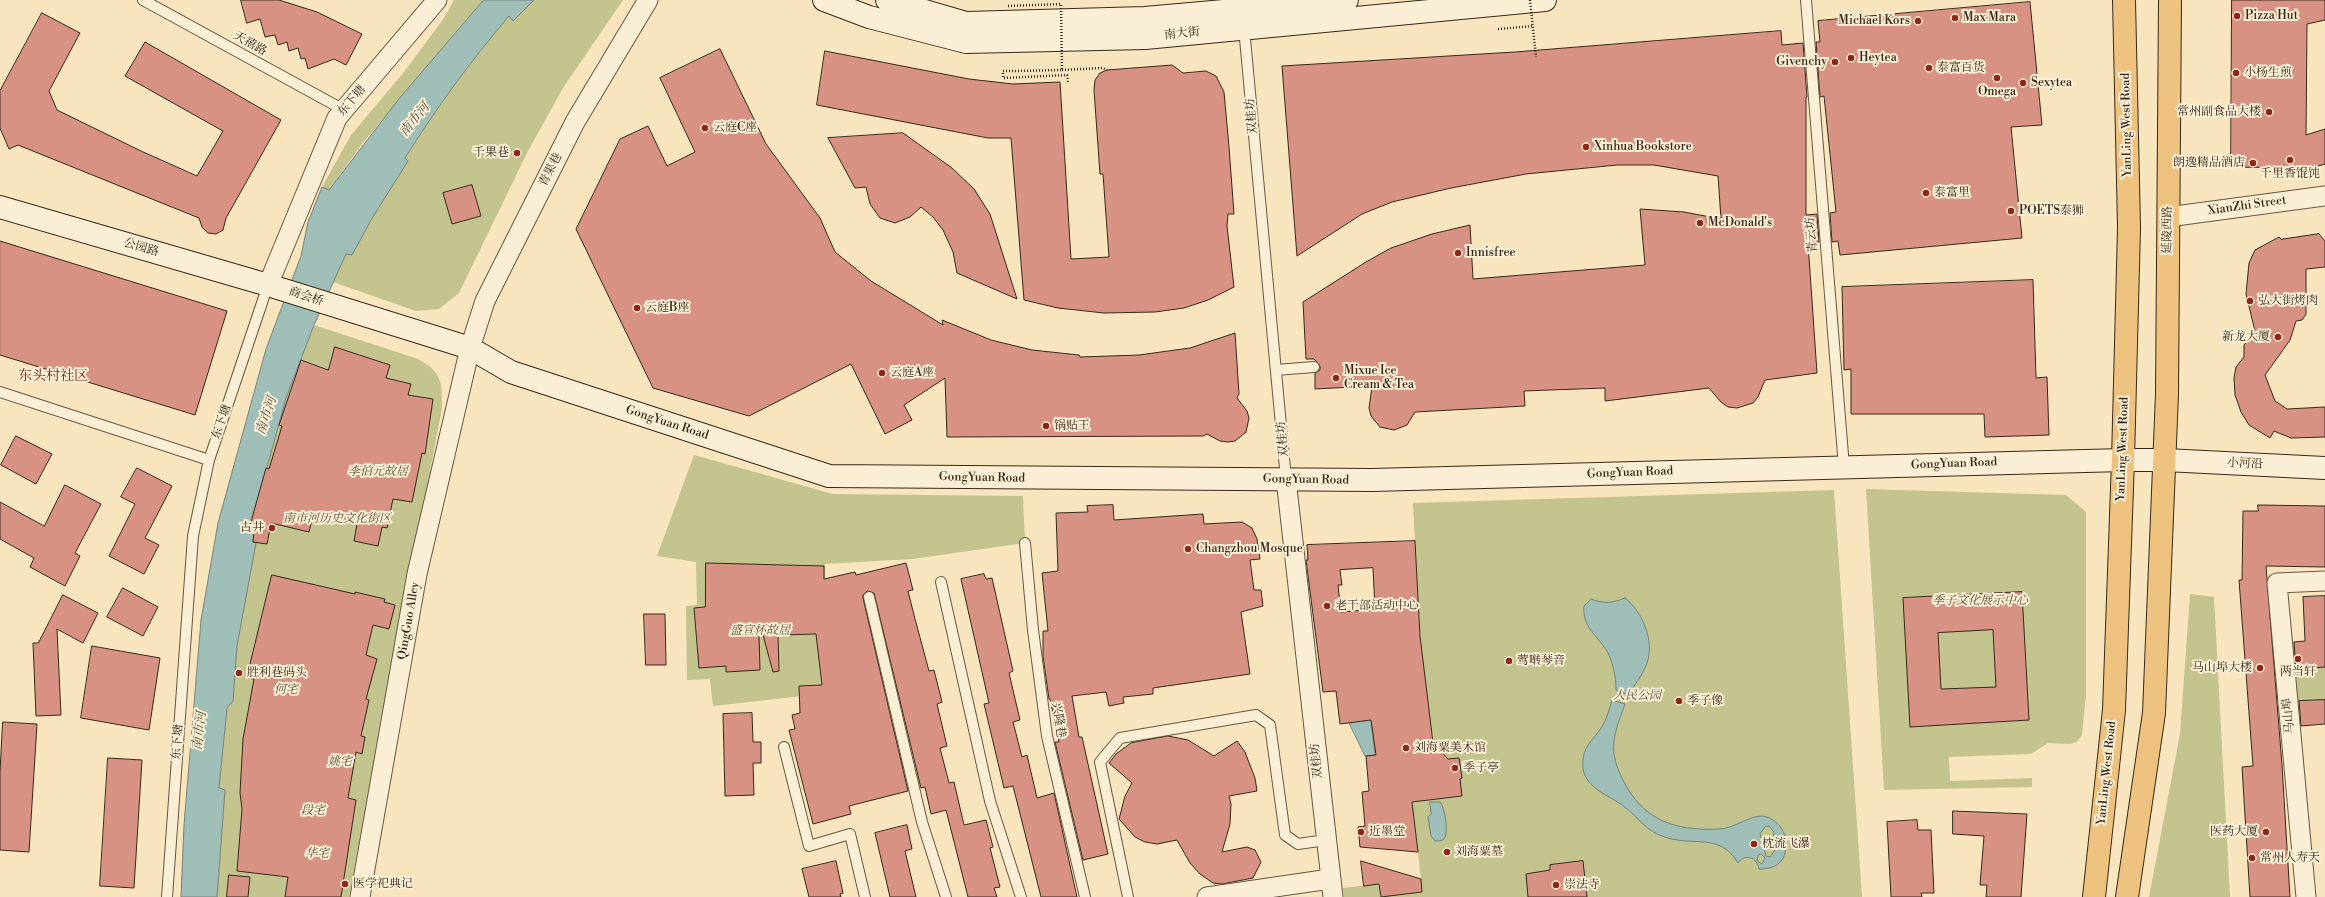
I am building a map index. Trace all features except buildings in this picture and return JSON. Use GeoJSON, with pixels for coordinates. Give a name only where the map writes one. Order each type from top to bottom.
{"type":"FeatureCollection","features":[{"type":"Feature","properties":{"kind":"main road","name":"YanLing West Road"},"geometry":{"type":"LineString","coordinates":[[2094,897],[2114,710],[2123,460],[2129,227],[2124,0]]}},
{"type":"Feature","properties":{"kind":"main road","name":"延陵西路"},"geometry":{"type":"LineString","coordinates":[[2165,460],[2170,0]]}},
{"type":"Feature","properties":{"kind":"main road"},"geometry":{"type":"LineString","coordinates":[[2127,897],[2154,713],[2165,460]]}},
{"type":"Feature","properties":{"kind":"street","name":"东下塘"},"geometry":{"type":"LineString","coordinates":[[275,287],[337,118],[437,0]]}},
{"type":"Feature","properties":{"kind":"street","name":"青果巷"},"geometry":{"type":"LineString","coordinates":[[470,348],[485,301],[575,122],[648,0]]}},
{"type":"Feature","properties":{"kind":"street","name":"南大街"},"geometry":{"type":"LineString","coordinates":[[824,0],[869,17],[966,42],[1145,38],[1242,13],[1347,0]]}},
{"type":"Feature","properties":{"kind":"street","name":"南大街"},"geometry":{"type":"LineString","coordinates":[[887,0],[966,23],[1145,18],[1545,0]]}},
{"type":"Feature","properties":{"kind":"street","name":"XianZhi Street"},"geometry":{"type":"LineString","coordinates":[[2168,217],[2325,196]]}},
{"type":"Feature","properties":{"kind":"street","name":"公园路"},"geometry":{"type":"LineString","coordinates":[[0,207],[275,287]]}},
{"type":"Feature","properties":{"kind":"street","name":"商会桥"},"geometry":{"type":"LineString","coordinates":[[275,287],[470,348]]}},
{"type":"Feature","properties":{"kind":"street","name":"GongYuan Road"},"geometry":{"type":"LineString","coordinates":[[470,348],[511,372],[829,476],[1372,480],[2165,460]]}},
{"type":"Feature","properties":{"kind":"street","name":"QingGuo Alley"},"geometry":{"type":"LineString","coordinates":[[360,897],[417,574],[470,348]]}},
{"type":"Feature","properties":{"kind":"street","name":"小河沿"},"geometry":{"type":"LineString","coordinates":[[2165,460],[2325,468]]}},
{"type":"Feature","properties":{"kind":"street","name":"双桂坊"},"geometry":{"type":"LineString","coordinates":[[1286,479],[1331,888]]}},
{"type":"Feature","properties":{"kind":"street","name":"马山埠"},"geometry":{"type":"LineString","coordinates":[[2306,897],[2277,583],[2325,581]]}},
{"type":"Feature","properties":{"kind":"street"},"geometry":{"type":"LineString","coordinates":[[1207,897],[1331,888]]}},
{"type":"Feature","properties":{"kind":"lane","name":"青云坊"},"geometry":{"type":"LineString","coordinates":[[1806,0],[1844,467]]}},
{"type":"Feature","properties":{"kind":"lane","name":"天禧路"},"geometry":{"type":"LineString","coordinates":[[146,1],[344,110]]}},
{"type":"Feature","properties":{"kind":"lane","name":"双桂坊"},"geometry":{"type":"LineString","coordinates":[[1242,13],[1286,479]]}},
{"type":"Feature","properties":{"kind":"lane","name":"东下塘"},"geometry":{"type":"LineString","coordinates":[[167,897],[193,536],[209,460],[275,287]]}},
{"type":"Feature","properties":{"kind":"lane"},"geometry":{"type":"LineString","coordinates":[[1276,370],[1314,367]]}},
{"type":"Feature","properties":{"kind":"lane"},"geometry":{"type":"LineString","coordinates":[[0,392],[209,460]]}},
{"type":"Feature","properties":{"kind":"lane","name":"兴隆巷"},"geometry":{"type":"LineString","coordinates":[[1025,543],[1033,630],[1047,736],[1085,897]]}},
{"type":"Feature","properties":{"kind":"lane"},"geometry":{"type":"LineString","coordinates":[[941,582],[990,801],[1021,897]]}},
{"type":"Feature","properties":{"kind":"lane"},"geometry":{"type":"LineString","coordinates":[[869,597],[922,822],[946,897]]}},
{"type":"Feature","properties":{"kind":"lane"},"geometry":{"type":"LineString","coordinates":[[1128,897],[1100,762],[1120,738],[1256,715],[1270,725],[1285,835],[1298,844],[1326,840]]}},
{"type":"Feature","properties":{"kind":"lane"},"geometry":{"type":"LineString","coordinates":[[784,747],[809,846],[850,834],[865,897]]}},
{"type":"Feature","properties":{"kind":"path"},"geometry":{"type":"LineString","coordinates":[[1530,0],[1536,57]]}},
{"type":"Feature","properties":{"kind":"path"},"geometry":{"type":"LineString","coordinates":[[1008,6],[1061,4],[1062,70]]}},
{"type":"Feature","properties":{"kind":"path"},"geometry":{"type":"LineString","coordinates":[[1498,29],[1533,26]]}},
{"type":"Feature","properties":{"kind":"path"},"geometry":{"type":"LineString","coordinates":[[1068,82],[1067,75],[1003,78],[1003,71],[1102,68],[1107,70]]}},
{"type":"Feature","properties":{"kind":"green space"},"geometry":{"type":"Polygon","coordinates":[[[454,0],[484,0],[361,145],[329,190],[322,187],[351,135],[404,72],[444,18],[454,0]]]}},
{"type":"Feature","properties":{"kind":"green space"},"geometry":{"type":"Polygon","coordinates":[[[534,0],[623,0],[563,88],[527,153],[459,293],[439,309],[416,311],[333,282],[346,254],[352,255],[371,220],[408,161],[405,159],[442,103],[509,16],[514,20],[534,0]]]}},
{"type":"Feature","properties":{"kind":"green space","name":"南市河历史文化街区"},"geometry":{"type":"Polygon","coordinates":[[[314,325],[418,359],[426,364],[436,373],[441,384],[442,408],[349,897],[217,897],[225,790],[219,789],[227,708],[233,701],[237,646],[256,543],[253,542],[250,531],[252,518],[286,398],[314,325]]]}},
{"type":"Feature","properties":{"kind":"green space","name":"盛宣怀故居"},"geometry":{"type":"Polygon","coordinates":[[[694,455],[833,494],[1023,496],[1025,543],[912,559],[825,564],[826,615],[839,692],[713,706],[710,679],[687,680],[686,606],[697,605],[696,562],[657,556],[694,455]]]}},
{"type":"Feature","properties":{"kind":"green space","name":"季子文化展示中心"},"geometry":{"type":"Polygon","coordinates":[[[1866,489],[2066,495],[2086,512],[2086,695],[2082,735],[2077,742],[2070,744],[2048,743],[2031,754],[1949,757],[1950,781],[2032,778],[2032,787],[1884,790],[1866,489]]]}},
{"type":"Feature","properties":{"kind":"green space","name":"人民公园"},"geometry":{"type":"Polygon","coordinates":[[[1834,490],[1862,897],[1344,897],[1343,888],[1421,879],[1412,802],[1446,781],[1442,753],[1433,743],[1425,687],[1420,635],[1413,503],[1834,490]]]}},
{"type":"Feature","properties":{"kind":"green space"},"geometry":{"type":"Polygon","coordinates":[[[2190,594],[2214,597],[2230,897],[2149,897],[2180,734],[2190,594]]]}},
{"type":"Feature","properties":{"kind":"green space"},"geometry":{"type":"Polygon","coordinates":[[[2307,641],[2325,645],[2325,724],[2298,726],[2288,642],[2307,641]]]}},
{"type":"Feature","properties":{"kind":"water","name":"南市河"},"geometry":{"type":"Polygon","coordinates":[[[484,0],[534,0],[513,21],[509,16],[495,33],[467,68],[429,121],[405,158],[408,161],[371,220],[352,255],[346,254],[314,325],[286,398],[250,530],[254,532],[253,542],[256,543],[237,646],[233,701],[227,708],[219,788],[225,790],[217,897],[181,897],[184,825],[201,620],[218,523],[266,349],[301,256],[308,222],[322,187],[329,190],[398,100],[484,0]]]}},
{"type":"Feature","properties":{"kind":"water"},"geometry":{"type":"Polygon","coordinates":[[[1625,598],[1642,618],[1648,636],[1649,645],[1647,663],[1639,679],[1628,695],[1616,690],[1614,670],[1607,651],[1591,630],[1585,620],[1584,613],[1584,606],[1591,599],[1600,602],[1608,602],[1625,598]]]}},
{"type":"Feature","properties":{"kind":"water"},"geometry":{"type":"Polygon","coordinates":[[[1612,700],[1625,704],[1616,732],[1614,756],[1623,780],[1631,794],[1640,805],[1650,814],[1662,820],[1687,828],[1718,829],[1729,827],[1750,818],[1761,816],[1772,819],[1780,827],[1785,837],[1786,848],[1781,862],[1774,867],[1759,869],[1758,865],[1753,859],[1747,857],[1738,863],[1731,853],[1714,844],[1684,841],[1657,834],[1643,824],[1626,808],[1590,784],[1583,769],[1584,754],[1603,725],[1612,700]],[[1769,826],[1765,827],[1760,834],[1762,842],[1770,846],[1773,845],[1774,832],[1769,826]],[[1767,848],[1765,851],[1766,856],[1770,857],[1775,850],[1767,848]],[[1761,854],[1758,856],[1757,861],[1762,864],[1765,858],[1761,854]]]}},
{"type":"Feature","properties":{"kind":"water"},"geometry":{"type":"Polygon","coordinates":[[[1371,720],[1375,755],[1365,756],[1349,723],[1371,720]]]}},
{"type":"Feature","properties":{"kind":"water"},"geometry":{"type":"Polygon","coordinates":[[[1430,802],[1440,802],[1442,805],[1446,820],[1446,832],[1444,839],[1441,841],[1435,841],[1431,836],[1428,817],[1431,814],[1430,802]]]}},
{"type":"Feature","properties":{"kind":"place","name":"Pizza Hut"},"geometry":{"type":"Point","coordinates":[2237,16]}},
{"type":"Feature","properties":{"kind":"place","name":"Max Mara"},"geometry":{"type":"Point","coordinates":[1955,18]}},
{"type":"Feature","properties":{"kind":"place","name":"Michael Kors"},"geometry":{"type":"Point","coordinates":[1918,21]}},
{"type":"Feature","properties":{"kind":"place","name":"Heytea"},"geometry":{"type":"Point","coordinates":[1851,58]}},
{"type":"Feature","properties":{"kind":"place","name":"Givenchy"},"geometry":{"type":"Point","coordinates":[1835,62]}},
{"type":"Feature","properties":{"kind":"place","name":"泰富百货"},"geometry":{"type":"Point","coordinates":[1929,68]}},
{"type":"Feature","properties":{"kind":"place","name":"小杨生煎"},"geometry":{"type":"Point","coordinates":[2236,73]}},
{"type":"Feature","properties":{"kind":"place","name":"Omega"},"geometry":{"type":"Point","coordinates":[1997,78]}},
{"type":"Feature","properties":{"kind":"place","name":"Sexytea"},"geometry":{"type":"Point","coordinates":[2023,83]}},
{"type":"Feature","properties":{"kind":"place","name":"常州副食品大楼"},"geometry":{"type":"Point","coordinates":[2269,112]}},
{"type":"Feature","properties":{"kind":"place","name":"云庭C座"},"geometry":{"type":"Point","coordinates":[705,128]}},
{"type":"Feature","properties":{"kind":"place","name":"Xinhua Bookstore"},"geometry":{"type":"Point","coordinates":[1586,147]}},
{"type":"Feature","properties":{"kind":"place","name":"千果巷"},"geometry":{"type":"Point","coordinates":[517,153]}},
{"type":"Feature","properties":{"kind":"place","name":"千里香馄饨"},"geometry":{"type":"Point","coordinates":[2290,160]}},
{"type":"Feature","properties":{"kind":"place","name":"朗逸精品酒店"},"geometry":{"type":"Point","coordinates":[2253,163]}},
{"type":"Feature","properties":{"kind":"place","name":"泰富里"},"geometry":{"type":"Point","coordinates":[1926,193]}},
{"type":"Feature","properties":{"kind":"place","name":"POETS泰狮"},"geometry":{"type":"Point","coordinates":[2011,211]}},
{"type":"Feature","properties":{"kind":"place","name":"McDonald's"},"geometry":{"type":"Point","coordinates":[1700,223]}},
{"type":"Feature","properties":{"kind":"place","name":"Innisfree"},"geometry":{"type":"Point","coordinates":[1458,253]}},
{"type":"Feature","properties":{"kind":"place","name":"弘大街烤肉"},"geometry":{"type":"Point","coordinates":[2250,301]}},
{"type":"Feature","properties":{"kind":"place","name":"云庭B座"},"geometry":{"type":"Point","coordinates":[637,308]}},
{"type":"Feature","properties":{"kind":"place","name":"新龙大厦"},"geometry":{"type":"Point","coordinates":[2278,337]}},
{"type":"Feature","properties":{"kind":"place","name":"云庭A座"},"geometry":{"type":"Point","coordinates":[882,373]}},
{"type":"Feature","properties":{"kind":"place","name":"Mixue Ice Cream & Tea"},"geometry":{"type":"Point","coordinates":[1336,378]}},
{"type":"Feature","properties":{"kind":"place","name":"锅贴王"},"geometry":{"type":"Point","coordinates":[1046,426]}},
{"type":"Feature","properties":{"kind":"place","name":"古井"},"geometry":{"type":"Point","coordinates":[272,528]}},
{"type":"Feature","properties":{"kind":"place","name":"Changzhou Mosque"},"geometry":{"type":"Point","coordinates":[1188,549]}},
{"type":"Feature","properties":{"kind":"place","name":"老干部活动中心"},"geometry":{"type":"Point","coordinates":[1327,606]}},
{"type":"Feature","properties":{"kind":"place","name":"两当轩"},"geometry":{"type":"Point","coordinates":[2298,659]}},
{"type":"Feature","properties":{"kind":"place","name":"莺啭琴音"},"geometry":{"type":"Point","coordinates":[1509,661]}},
{"type":"Feature","properties":{"kind":"place","name":"马山埠大楼"},"geometry":{"type":"Point","coordinates":[2260,668]}},
{"type":"Feature","properties":{"kind":"place","name":"胜利巷码头"},"geometry":{"type":"Point","coordinates":[239,673]}},
{"type":"Feature","properties":{"kind":"place","name":"季子像"},"geometry":{"type":"Point","coordinates":[1679,701]}},
{"type":"Feature","properties":{"kind":"place","name":"刘海粟美术馆"},"geometry":{"type":"Point","coordinates":[1406,748]}},
{"type":"Feature","properties":{"kind":"place","name":"季子亭"},"geometry":{"type":"Point","coordinates":[1455,768]}},
{"type":"Feature","properties":{"kind":"place","name":"近墨堂"},"geometry":{"type":"Point","coordinates":[1361,832]}},
{"type":"Feature","properties":{"kind":"place","name":"医药大厦"},"geometry":{"type":"Point","coordinates":[2266,832]}},
{"type":"Feature","properties":{"kind":"place","name":"枕流飞瀑"},"geometry":{"type":"Point","coordinates":[1754,844]}},
{"type":"Feature","properties":{"kind":"place","name":"刘海粟墓"},"geometry":{"type":"Point","coordinates":[1447,852]}},
{"type":"Feature","properties":{"kind":"place","name":"常州人寿天"},"geometry":{"type":"Point","coordinates":[2252,858]}},
{"type":"Feature","properties":{"kind":"place","name":"医学祀典记"},"geometry":{"type":"Point","coordinates":[345,884]}},
{"type":"Feature","properties":{"kind":"place","name":"崇法寺"},"geometry":{"type":"Point","coordinates":[1556,885]}},
{"type":"Feature","properties":{"kind":"district","name":"东头村社区"},"geometry":{"type":"Point","coordinates":[53,377]}},
{"type":"Feature","properties":{"kind":"park label","name":"李伯元故居"},"geometry":{"type":"Point","coordinates":[378,472]}},
{"type":"Feature","properties":{"kind":"park label","name":"何宅"},"geometry":{"type":"Point","coordinates":[286,690]}},
{"type":"Feature","properties":{"kind":"park label","name":"姚宅"},"geometry":{"type":"Point","coordinates":[340,762]}},
{"type":"Feature","properties":{"kind":"park label","name":"段宅"},"geometry":{"type":"Point","coordinates":[313,811]}},
{"type":"Feature","properties":{"kind":"park label","name":"华宅"},"geometry":{"type":"Point","coordinates":[317,854]}}]}
